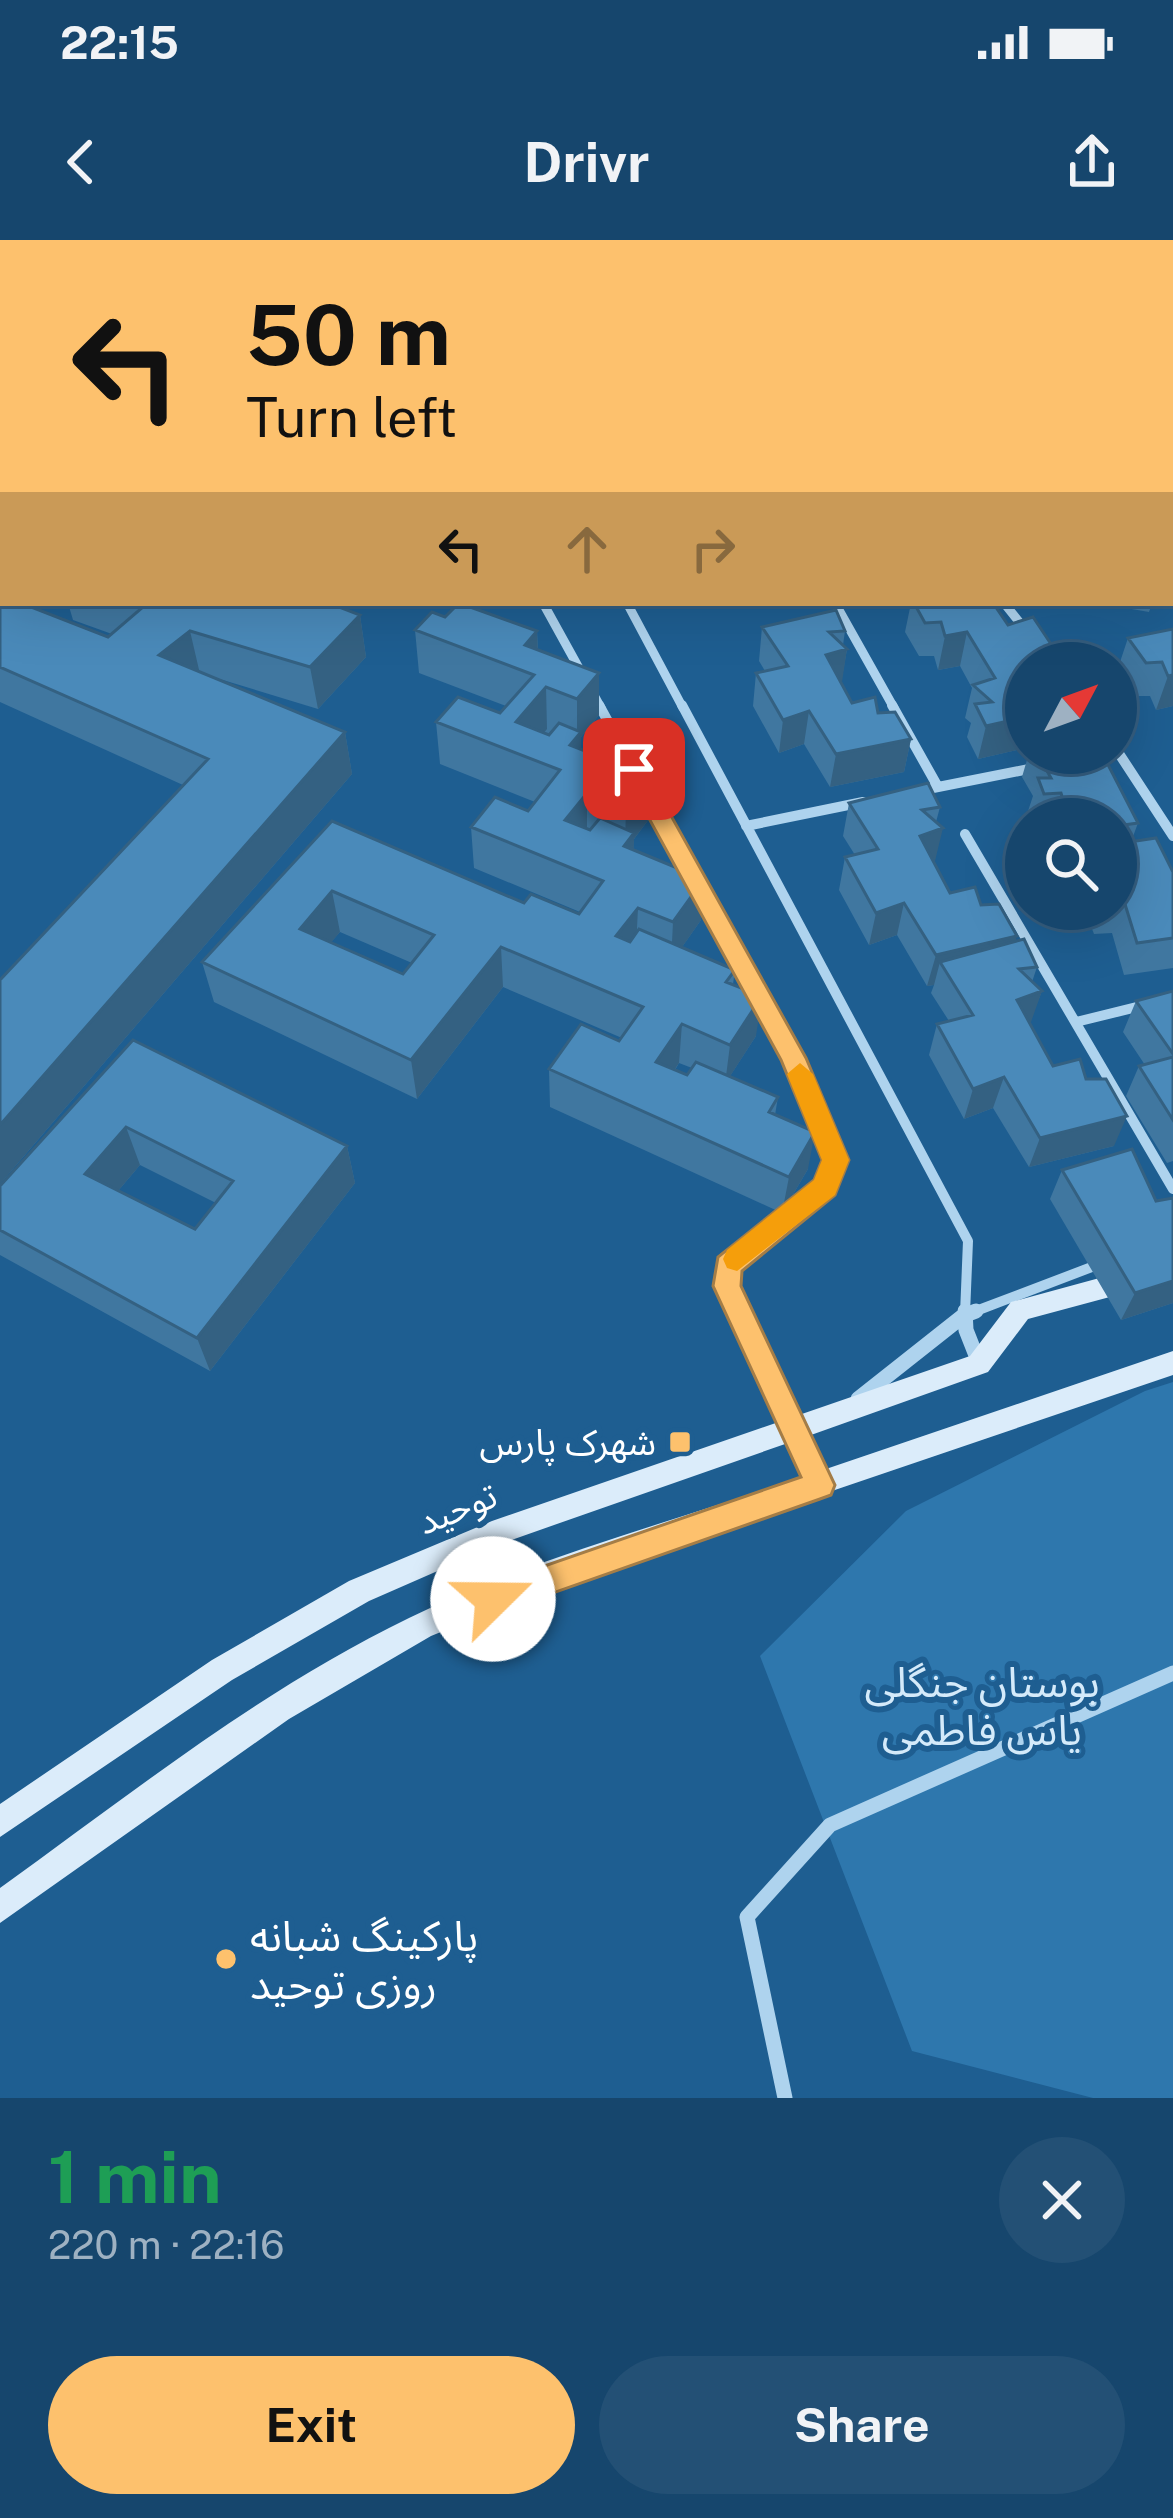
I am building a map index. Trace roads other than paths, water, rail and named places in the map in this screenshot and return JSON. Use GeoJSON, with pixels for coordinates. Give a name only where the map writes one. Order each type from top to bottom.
{"type":"FeatureCollection","features":[{"type":"Feature","properties":{"kind":"main road"},"geometry":{"type":"LineString","coordinates":[[979,1364],[1019,1310],[1173,1269]]}},
{"type":"Feature","properties":{"kind":"main road"},"geometry":{"type":"LineString","coordinates":[[0,1907],[258,1722],[380,1648],[530,1582],[820,1485],[1031,1406],[1173,1363]]}},
{"type":"Feature","properties":{"kind":"main road","name":"توحید"},"geometry":{"type":"LineString","coordinates":[[0,1822],[222,1670],[359,1591],[492,1534],[979,1364]]}},
{"type":"Feature","properties":{"kind":"main road"},"geometry":{"type":"LineString","coordinates":[[795,1430],[820,1485]]}},
{"type":"Feature","properties":{"kind":"street"},"geometry":{"type":"LineString","coordinates":[[545,606],[793,1058],[835,1160],[826,1187],[728,1266],[727,1286],[795,1430]]}},
{"type":"Feature","properties":{"kind":"street"},"geometry":{"type":"LineString","coordinates":[[629,606],[968,1241],[971,1261],[964,1339],[979,1364]]}},
{"type":"Feature","properties":{"kind":"street"},"geometry":{"type":"LineString","coordinates":[[837,606],[938,788]]}},
{"type":"Feature","properties":{"kind":"street"},"geometry":{"type":"LineString","coordinates":[[1006,606],[1034,642]]}},
{"type":"Feature","properties":{"kind":"street"},"geometry":{"type":"LineString","coordinates":[[895,796],[1007,774]]}},
{"type":"Feature","properties":{"kind":"street"},"geometry":{"type":"LineString","coordinates":[[1131,774],[1173,836]]}},
{"type":"Feature","properties":{"kind":"street"},"geometry":{"type":"LineString","coordinates":[[746,826],[874,800]]}},
{"type":"Feature","properties":{"kind":"street"},"geometry":{"type":"LineString","coordinates":[[965,834],[1173,1190]]}},
{"type":"Feature","properties":{"kind":"street"},"geometry":{"type":"LineString","coordinates":[[1076,1022],[1173,998]]}},
{"type":"Feature","properties":{"kind":"street"},"geometry":{"type":"LineString","coordinates":[[840,1414],[963,1316],[1110,1259]]}},
{"type":"Feature","properties":{"kind":"street"},"geometry":{"type":"LineString","coordinates":[[785,2098],[747,1917],[830,1825],[1173,1673]]}},
{"type":"Feature","properties":{"kind":"place","name":"شهرک پارس"},"geometry":{"type":"Point","coordinates":[680,1442]}},
{"type":"Feature","properties":{"kind":"place","name":"پارکینگ شبانه روزی توحید"},"geometry":{"type":"Point","coordinates":[226,1959]}},
{"type":"Feature","properties":{"kind":"park label","name":"بوستان جنگلی یاس فاطمی"},"geometry":{"type":"Point","coordinates":[982,1705]}}]}
